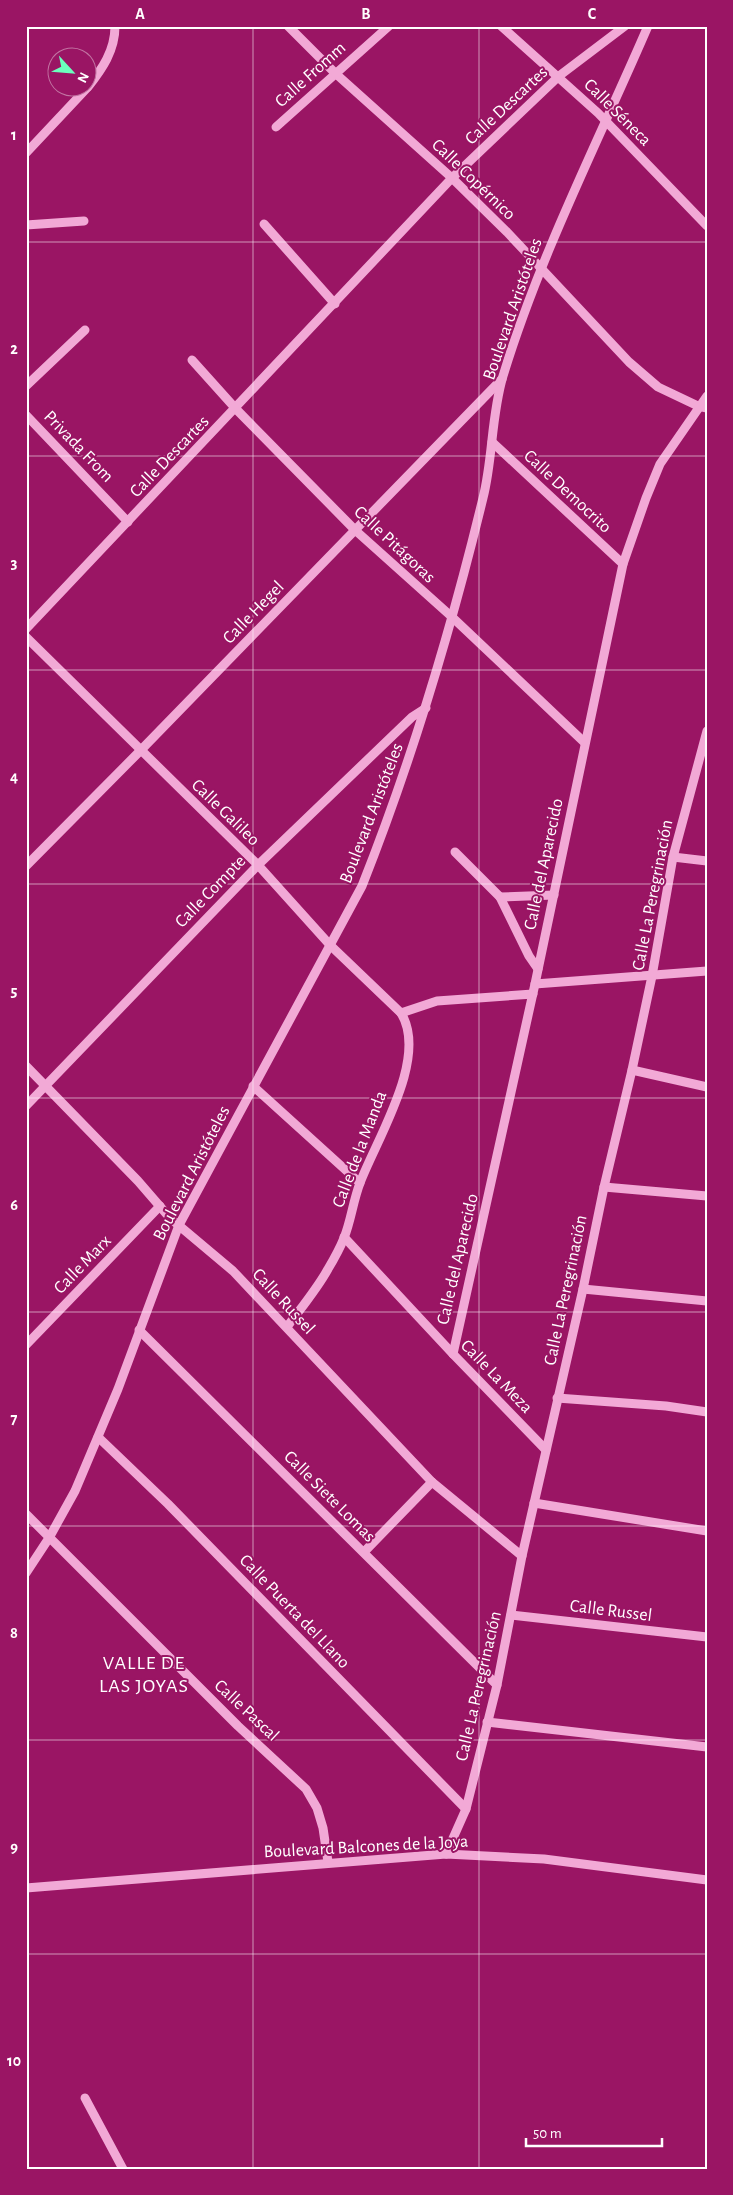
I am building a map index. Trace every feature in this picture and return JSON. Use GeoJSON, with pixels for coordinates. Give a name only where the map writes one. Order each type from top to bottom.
{"type":"FeatureCollection","features":[{"type":"Feature","properties":{"kind":"street"},"geometry":{"type":"LineString","coordinates":[[98,74],[112,50],[116,26]]}},
{"type":"Feature","properties":{"kind":"street","name":"Calle Copérnico"},"geometry":{"type":"LineString","coordinates":[[288,26],[335,73],[452,178],[507,232],[628,362],[658,387],[702,407]]}},
{"type":"Feature","properties":{"kind":"street","name":"Calle Fromm"},"geometry":{"type":"LineString","coordinates":[[276,127],[388,26]]}},
{"type":"Feature","properties":{"kind":"street","name":"Calle Séneca"},"geometry":{"type":"LineString","coordinates":[[501,26],[559,76],[606,121],[707,226]]}},
{"type":"Feature","properties":{"kind":"street","name":"Calle Descartes"},"geometry":{"type":"LineString","coordinates":[[26,629],[236,409],[452,178],[559,76],[625,26]]}},
{"type":"Feature","properties":{"kind":"street","name":"Boulevard Aristóteles"},"geometry":{"type":"LineString","coordinates":[[26,1573],[49,1538],[75,1491],[140,1330],[179,1225],[362,886],[384,830],[426,708],[469,558],[485,492],[502,379],[541,269],[648,26]]}},
{"type":"Feature","properties":{"kind":"street"},"geometry":{"type":"LineString","coordinates":[[26,153],[77,98]]}},
{"type":"Feature","properties":{"kind":"street"},"geometry":{"type":"LineString","coordinates":[[26,224],[84,221]]}},
{"type":"Feature","properties":{"kind":"street"},"geometry":{"type":"LineString","coordinates":[[264,224],[335,304]]}},
{"type":"Feature","properties":{"kind":"street"},"geometry":{"type":"LineString","coordinates":[[26,386],[85,330]]}},
{"type":"Feature","properties":{"kind":"street","name":"Calle Pitágoras"},"geometry":{"type":"LineString","coordinates":[[192,360],[236,409],[354,530],[452,617],[584,742]]}},
{"type":"Feature","properties":{"kind":"street","name":"Calle Hegel"},"geometry":{"type":"LineString","coordinates":[[26,866],[502,379]]}},
{"type":"Feature","properties":{"kind":"street","name":"Calle del Aparecido"},"geometry":{"type":"LineString","coordinates":[[453,1354],[533,994],[584,742],[623,564],[660,464],[702,407],[707,396]]}},
{"type":"Feature","properties":{"kind":"street","name":"Privada From"},"geometry":{"type":"LineString","coordinates":[[26,415],[128,522]]}},
{"type":"Feature","properties":{"kind":"street","name":"Calle Democrito"},"geometry":{"type":"LineString","coordinates":[[492,442],[623,564]]}},
{"type":"Feature","properties":{"kind":"street","name":"Calle Galileo"},"geometry":{"type":"LineString","coordinates":[[26,637],[258,865],[330,945],[401,1013]]}},
{"type":"Feature","properties":{"kind":"street","name":"Calle Compte"},"geometry":{"type":"LineString","coordinates":[[26,1106],[258,865],[412,717],[426,708]]}},
{"type":"Feature","properties":{"kind":"street","name":"Calle La Peregrinación"},"geometry":{"type":"LineString","coordinates":[[446,1854],[466,1809],[486,1722],[497,1685],[522,1556],[583,1289],[604,1186],[632,1070],[674,857],[706,742],[707,731]]}},
{"type":"Feature","properties":{"kind":"street"},"geometry":{"type":"LineString","coordinates":[[455,852],[500,898],[529,956],[538,969]]}},
{"type":"Feature","properties":{"kind":"street"},"geometry":{"type":"LineString","coordinates":[[674,857],[707,861]]}},
{"type":"Feature","properties":{"kind":"street"},"geometry":{"type":"LineString","coordinates":[[500,898],[554,895]]}},
{"type":"Feature","properties":{"kind":"street"},"geometry":{"type":"LineString","coordinates":[[535,984],[707,971]]}},
{"type":"Feature","properties":{"kind":"street"},"geometry":{"type":"LineString","coordinates":[[401,1013],[437,1001],[533,994]]}},
{"type":"Feature","properties":{"kind":"street","name":"Calle de la Manda"},"geometry":{"type":"LineString","coordinates":[[287,1327],[328,1269],[344,1237],[360,1183],[392,1117],[410,1039],[408,1024],[401,1013]]}},
{"type":"Feature","properties":{"kind":"street","name":"Calle Russel"},"geometry":{"type":"LineString","coordinates":[[26,1066],[179,1225],[234,1271],[432,1482],[522,1556]]}},
{"type":"Feature","properties":{"kind":"street"},"geometry":{"type":"LineString","coordinates":[[632,1070],[707,1087]]}},
{"type":"Feature","properties":{"kind":"street"},"geometry":{"type":"LineString","coordinates":[[253,1086],[360,1183]]}},
{"type":"Feature","properties":{"kind":"street"},"geometry":{"type":"LineString","coordinates":[[604,1186],[707,1196]]}},
{"type":"Feature","properties":{"kind":"street","name":"Calle Marx"},"geometry":{"type":"LineString","coordinates":[[26,1345],[160,1206]]}},
{"type":"Feature","properties":{"kind":"street","name":"Calle La Meza"},"geometry":{"type":"LineString","coordinates":[[344,1237],[546,1450]]}},
{"type":"Feature","properties":{"kind":"street"},"geometry":{"type":"LineString","coordinates":[[583,1289],[707,1301]]}},
{"type":"Feature","properties":{"kind":"street","name":"Calle Siete Lomas"},"geometry":{"type":"LineString","coordinates":[[140,1330],[497,1685]]}},
{"type":"Feature","properties":{"kind":"street"},"geometry":{"type":"LineString","coordinates":[[557,1398],[666,1406],[707,1412]]}},
{"type":"Feature","properties":{"kind":"street","name":"Calle Puerta del Llano"},"geometry":{"type":"LineString","coordinates":[[98,1437],[168,1504],[466,1809]]}},
{"type":"Feature","properties":{"kind":"street"},"geometry":{"type":"LineString","coordinates":[[364,1552],[432,1482]]}},
{"type":"Feature","properties":{"kind":"street"},"geometry":{"type":"LineString","coordinates":[[534,1503],[707,1531]]}},
{"type":"Feature","properties":{"kind":"street","name":"Calle Pascal"},"geometry":{"type":"LineString","coordinates":[[26,1514],[238,1726],[306,1789],[317,1808],[323,1828],[328,1862]]}},
{"type":"Feature","properties":{"kind":"street","name":"Calle Russel"},"geometry":{"type":"LineString","coordinates":[[511,1615],[707,1637]]}},
{"type":"Feature","properties":{"kind":"street"},"geometry":{"type":"LineString","coordinates":[[486,1722],[707,1747]]}},
{"type":"Feature","properties":{"kind":"street","name":"Boulevard Balcones de la Joya"},"geometry":{"type":"LineString","coordinates":[[26,1888],[328,1862],[446,1854],[544,1860],[707,1880]]}},
{"type":"Feature","properties":{"kind":"street"},"geometry":{"type":"LineString","coordinates":[[86,2098],[123,2169]]}},
{"type":"Feature","properties":{"kind":"district","name":"VALLE DE LAS JOYAS"},"geometry":{"type":"Point","coordinates":[144,1674]}}]}
